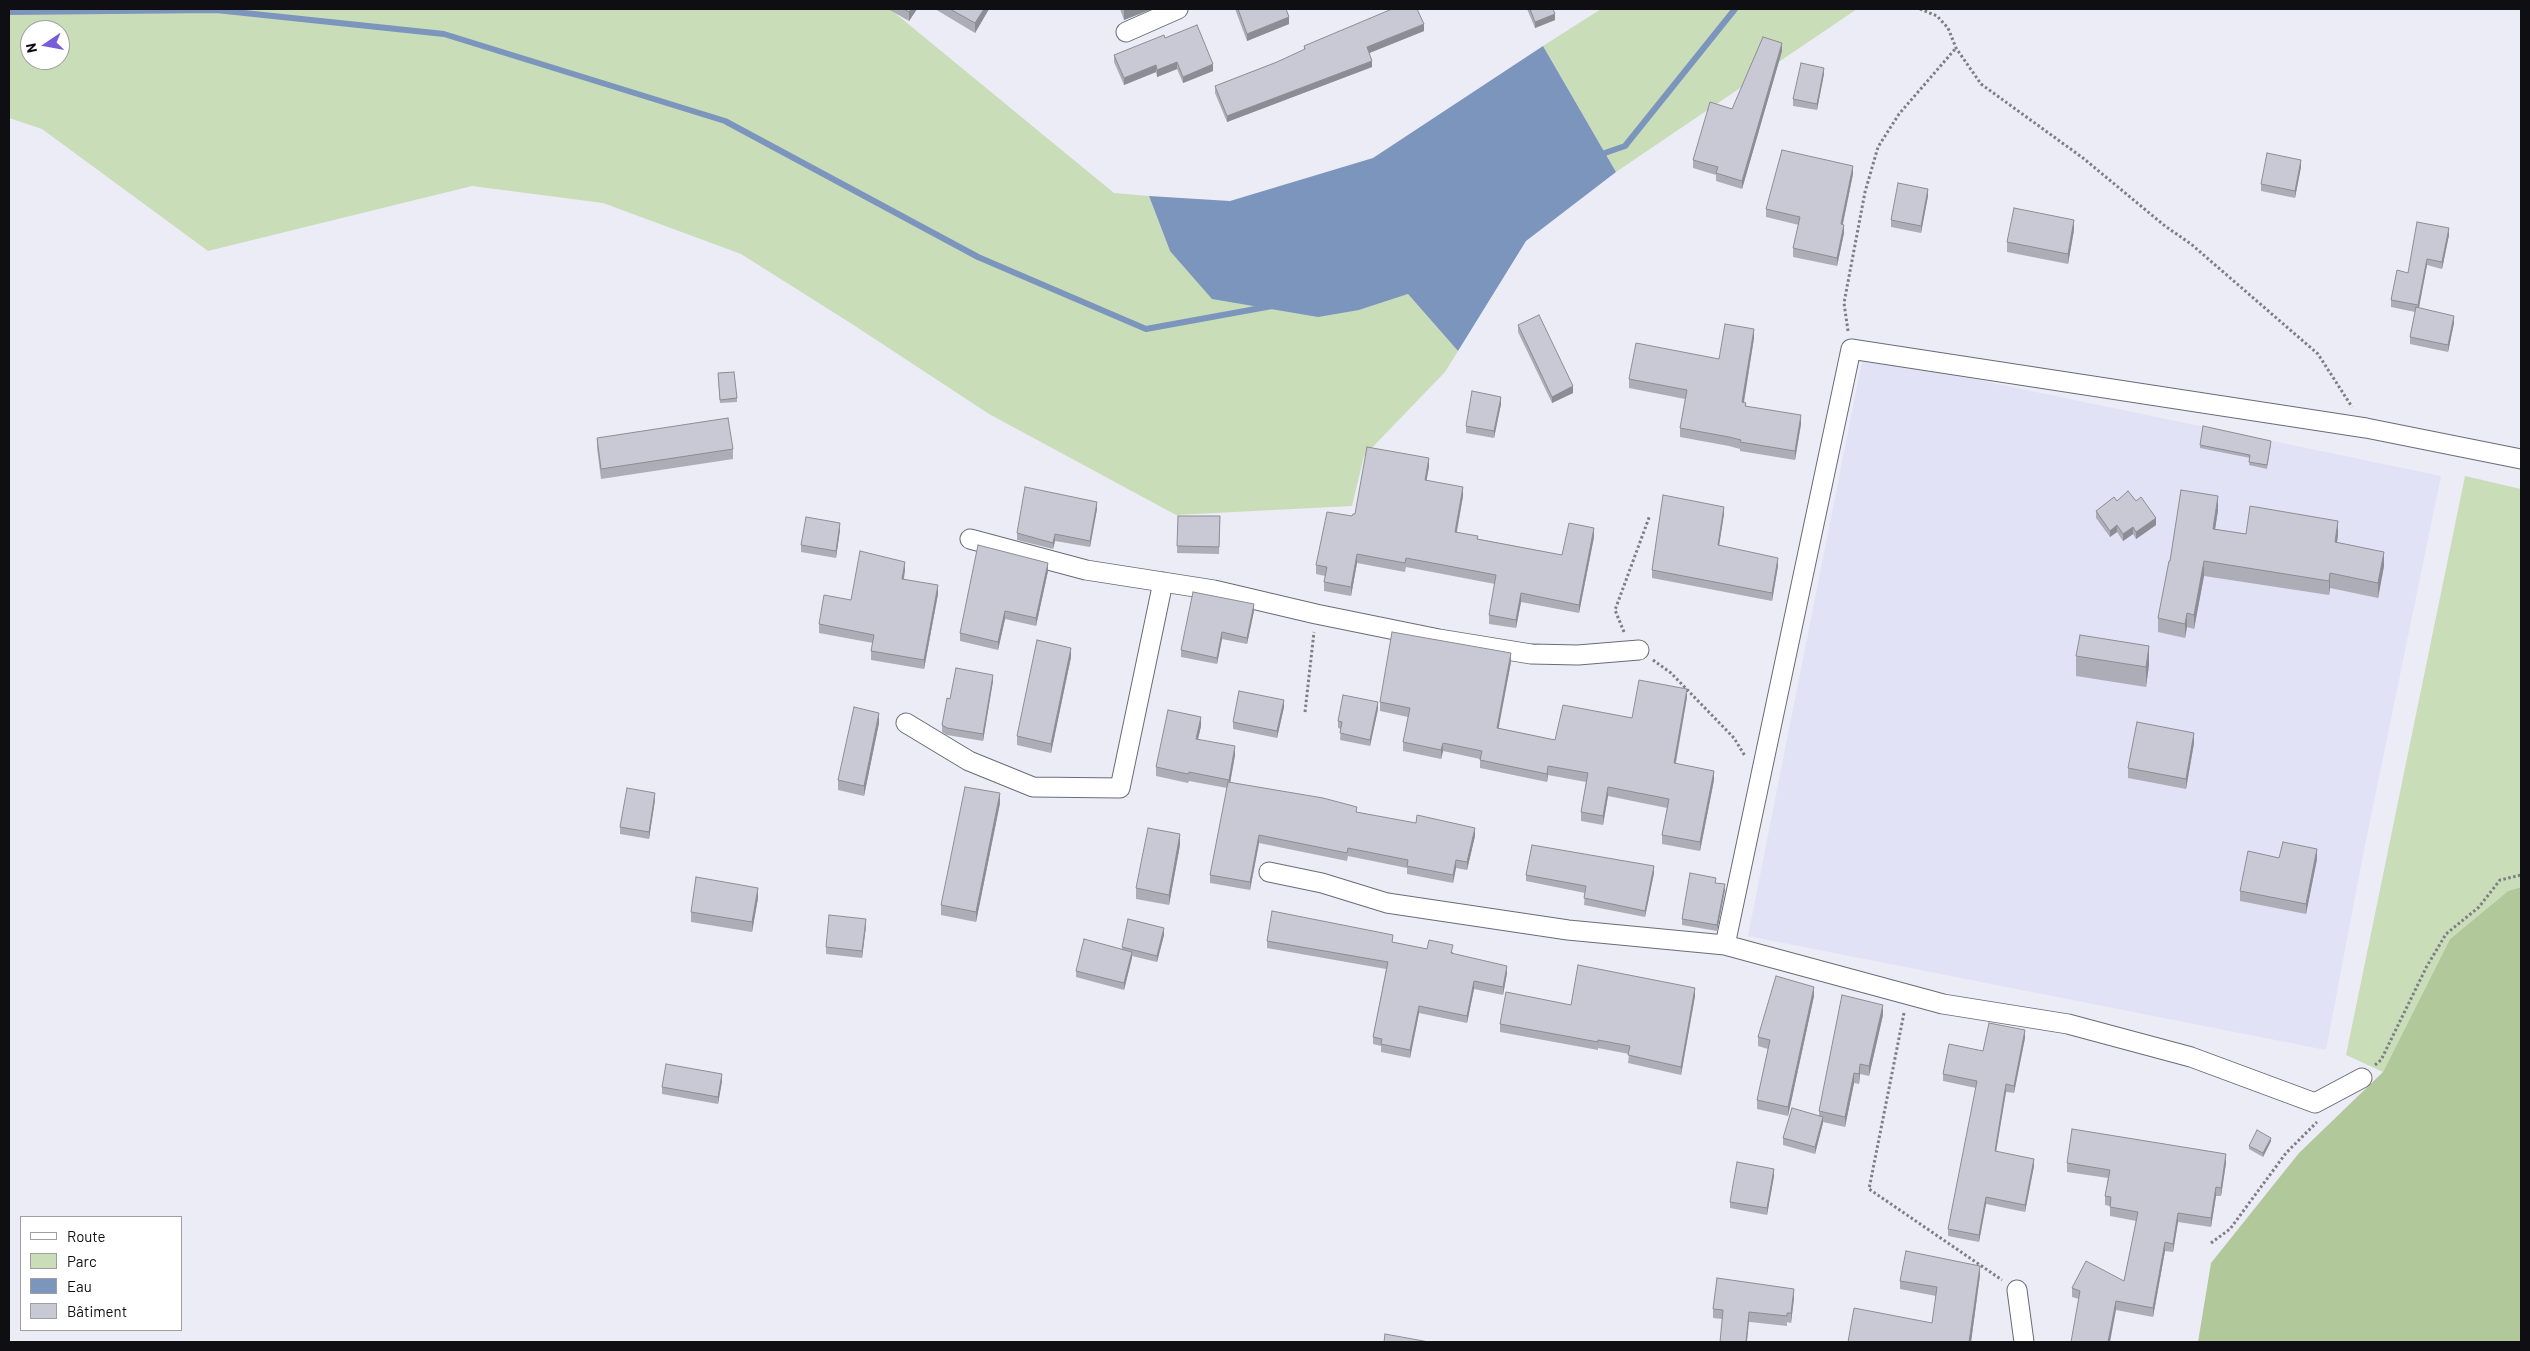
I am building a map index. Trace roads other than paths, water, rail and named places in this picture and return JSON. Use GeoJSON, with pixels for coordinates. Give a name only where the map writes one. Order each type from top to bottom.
{"type":"FeatureCollection","features":[{"type":"Feature","properties":{"kind":"street"},"geometry":{"type":"LineString","coordinates":[[1126,32],[1178,9]]}},
{"type":"Feature","properties":{"kind":"street"},"geometry":{"type":"LineString","coordinates":[[1725,945],[1851,349],[2366,428],[2521,459]]}},
{"type":"Feature","properties":{"kind":"street"},"geometry":{"type":"LineString","coordinates":[[970,539],[1086,570],[1214,590],[1316,614],[1439,639],[1531,654],[1578,654],[1639,650]]}},
{"type":"Feature","properties":{"kind":"street"},"geometry":{"type":"LineString","coordinates":[[906,722],[969,761],[1032,787],[1120,788],[1164,582]]}},
{"type":"Feature","properties":{"kind":"street"},"geometry":{"type":"LineString","coordinates":[[1270,872],[1322,883],[1387,903],[1568,930],[1725,945],[1943,1004],[2078,1026],[2191,1057],[2315,1103],[2362,1078]]}},
{"type":"Feature","properties":{"kind":"street"},"geometry":{"type":"LineString","coordinates":[[2017,1290],[2024,1342]]}},
{"type":"Feature","properties":{"kind":"water"},"geometry":{"type":"Polygon","coordinates":[[[1543,46],[1616,172],[1526,241],[1458,351],[1408,294],[1359,310],[1318,317],[1212,299],[1170,251],[1149,196],[1230,201],[1373,158],[1543,46]]]}},
{"type":"Feature","properties":{"kind":"waterway"},"geometry":{"type":"LineString","coordinates":[[1599,155],[1625,146],[1735,9]]}},
{"type":"Feature","properties":{"kind":"waterway"},"geometry":{"type":"LineString","coordinates":[[9,12],[216,10],[444,34],[725,121],[978,257],[1146,329],[1272,306]]}}]}
